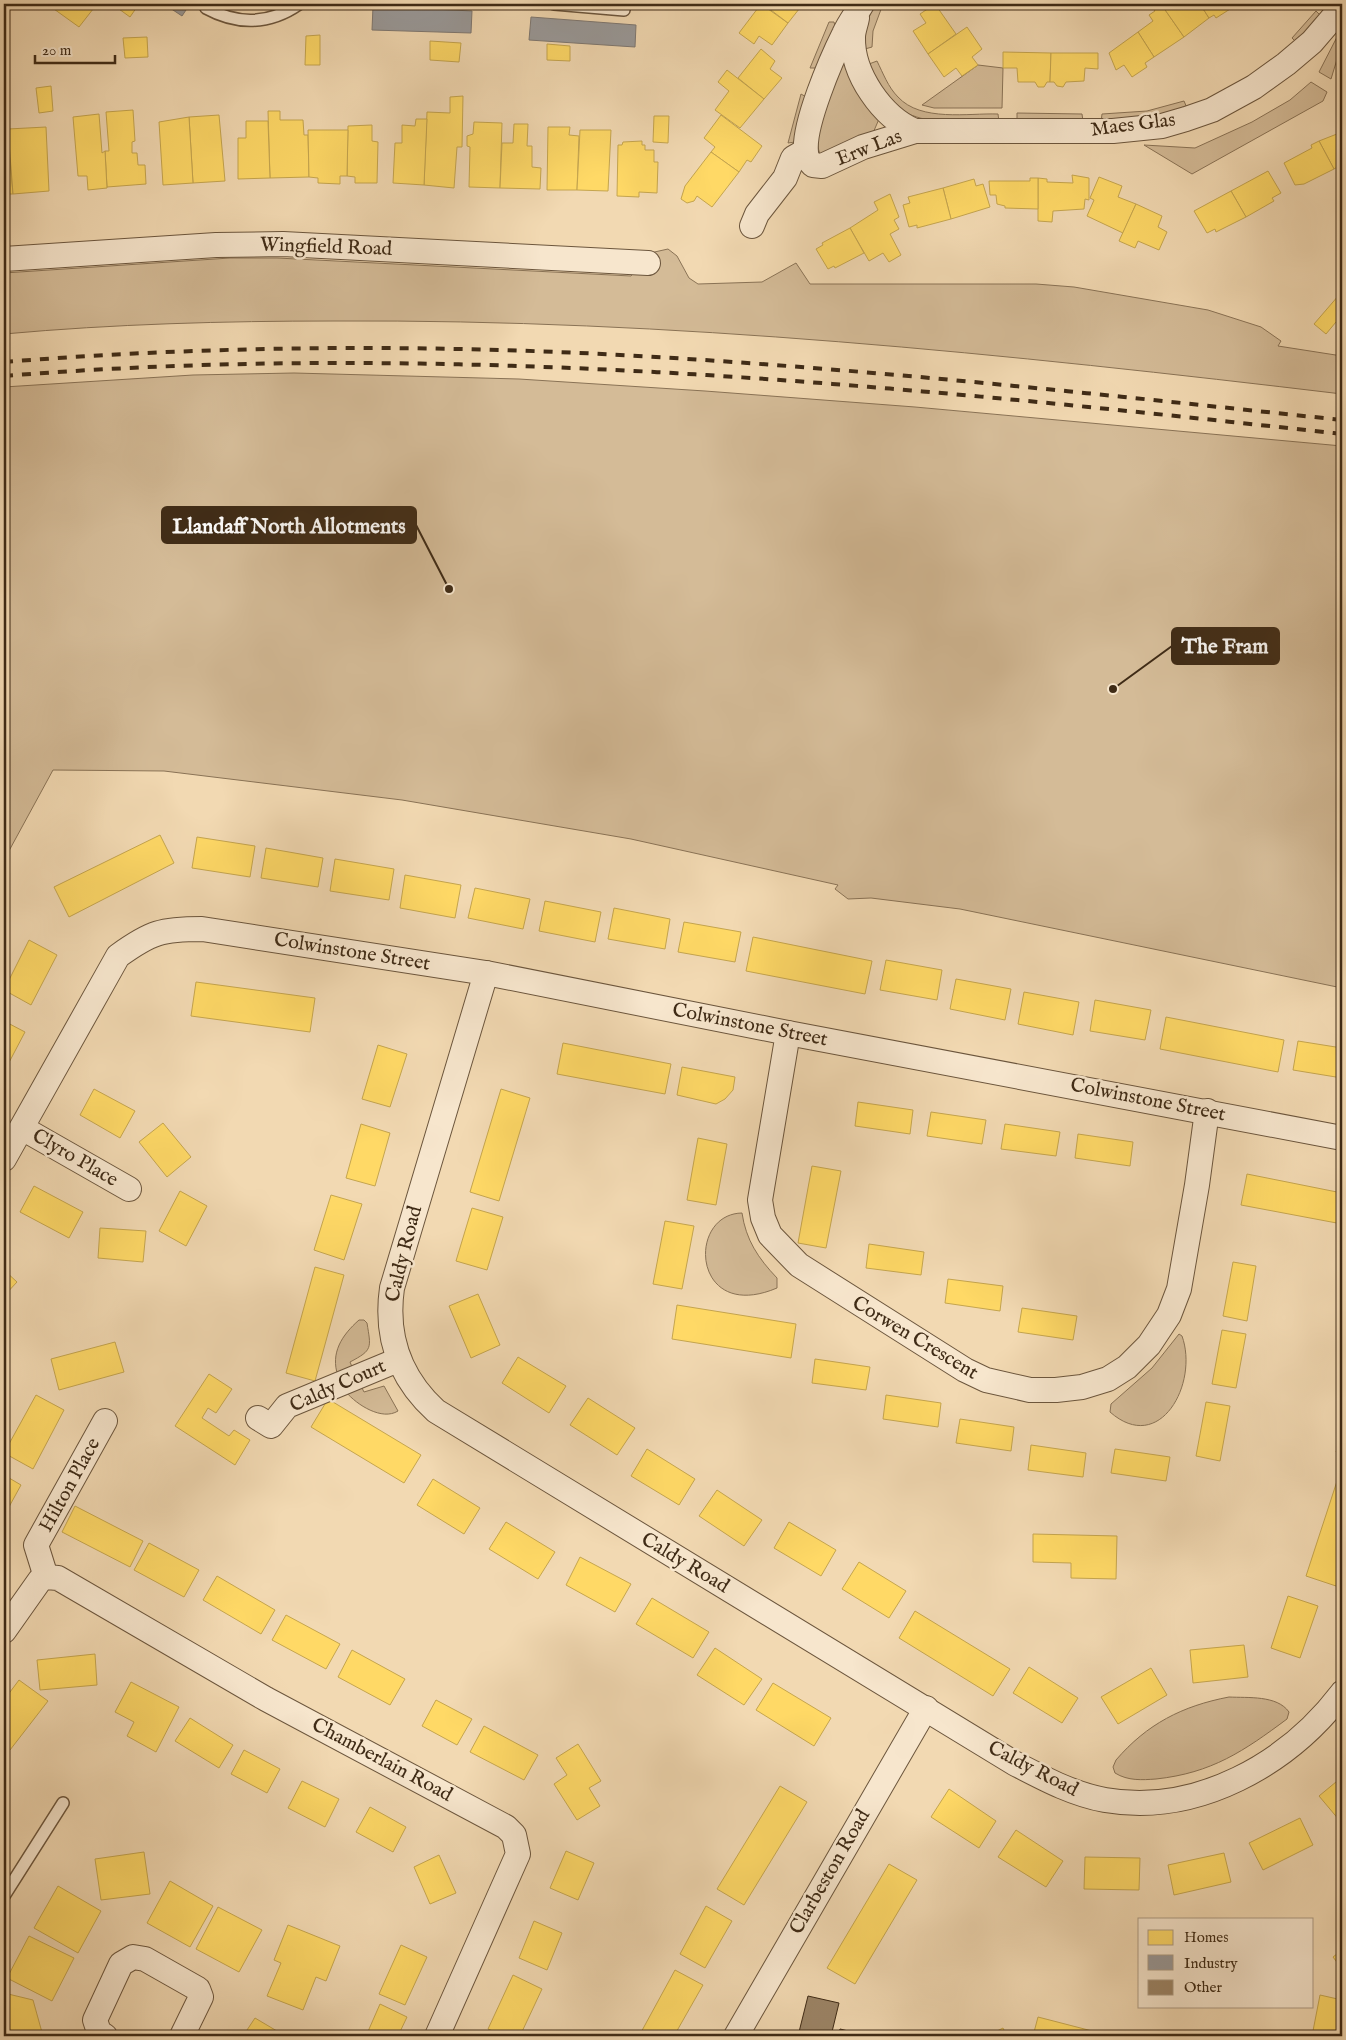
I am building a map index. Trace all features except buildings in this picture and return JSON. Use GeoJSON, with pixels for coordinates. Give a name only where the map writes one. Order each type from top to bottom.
{"type":"FeatureCollection","features":[{"type":"Feature","properties":{"kind":"street","name":"Erw Las"},"geometry":{"type":"LineString","coordinates":[[860,6],[853,37],[857,61],[865,82],[891,117],[915,131]]}},
{"type":"Feature","properties":{"kind":"street","name":"Erw Las"},"geometry":{"type":"LineString","coordinates":[[860,6],[844,34],[818,98],[805,151],[807,159],[813,165],[822,166],[863,147],[915,131]]}},
{"type":"Feature","properties":{"kind":"street","name":"Maes Glas"},"geometry":{"type":"LineString","coordinates":[[915,131],[1113,131],[1162,126],[1212,110],[1254,87],[1312,42],[1342,7]]}},
{"type":"Feature","properties":{"kind":"street","name":"Erw Las"},"geometry":{"type":"LineString","coordinates":[[752,226],[757,214],[785,178],[793,158],[805,151]]}},
{"type":"Feature","properties":{"kind":"street","name":"Wingfield Road"},"geometry":{"type":"LineString","coordinates":[[4,259],[216,245],[283,244],[648,263]]}},
{"type":"Feature","properties":{"kind":"street","name":"Colwinstone Street"},"geometry":{"type":"LineString","coordinates":[[22,1128],[118,956],[140,940],[156,932],[179,928],[202,929],[486,973],[788,1033],[1342,1138]]}},
{"type":"Feature","properties":{"kind":"street","name":"Caldy Road"},"geometry":{"type":"LineString","coordinates":[[486,973],[392,1288],[390,1324],[392,1344],[410,1382],[436,1411],[1014,1763],[1071,1790],[1106,1800],[1158,1802],[1215,1790],[1269,1761],[1295,1742],[1327,1712],[1342,1692]]}},
{"type":"Feature","properties":{"kind":"street","name":"Corwen Crescent"},"geometry":{"type":"LineString","coordinates":[[788,1033],[760,1200],[763,1218],[770,1235],[794,1260],[816,1278],[965,1370],[1008,1387],[1056,1390],[1097,1384],[1127,1366],[1149,1345],[1170,1315],[1179,1289],[1207,1111]]}},
{"type":"Feature","properties":{"kind":"street"},"geometry":{"type":"LineString","coordinates":[[4,1159],[22,1128]]}},
{"type":"Feature","properties":{"kind":"street","name":"Clyro Place"},"geometry":{"type":"LineString","coordinates":[[22,1128],[129,1189]]}},
{"type":"Feature","properties":{"kind":"street","name":"Caldy Court"},"geometry":{"type":"LineString","coordinates":[[258,1418],[271,1426],[287,1406],[398,1360]]}},
{"type":"Feature","properties":{"kind":"street","name":"Hilton Place"},"geometry":{"type":"LineString","coordinates":[[52,1577],[36,1545],[106,1421]]}},
{"type":"Feature","properties":{"kind":"street"},"geometry":{"type":"LineString","coordinates":[[4,1631],[40,1580],[52,1577]]}},
{"type":"Feature","properties":{"kind":"street","name":"Chamberlain Road"},"geometry":{"type":"LineString","coordinates":[[52,1577],[266,1699],[494,1819],[514,1835],[518,1854],[437,2036]]}},
{"type":"Feature","properties":{"kind":"street","name":"Clarbeston Road"},"geometry":{"type":"LineString","coordinates":[[736,2036],[926,1708]]}},
{"type":"Feature","properties":{"kind":"street"},"geometry":{"type":"LineString","coordinates":[[105,2036],[99,2032],[95,2020],[121,1964],[133,1957],[145,1959],[198,1989],[201,1997],[182,2036]]}},
{"type":"Feature","properties":{"kind":"lane"},"geometry":{"type":"LineString","coordinates":[[206,8],[223,17],[237,21],[273,17],[299,4]]}},
{"type":"Feature","properties":{"kind":"lane"},"geometry":{"type":"LineString","coordinates":[[554,4],[624,10]]}},
{"type":"Feature","properties":{"kind":"lane"},"geometry":{"type":"LineString","coordinates":[[4,1896],[63,1803]]}},
{"type":"Feature","properties":{"kind":"shaded area"},"geometry":{"type":"Polygon","coordinates":[[[874,4],[883,4],[873,31],[872,47],[865,49],[865,29],[874,4]]]}},
{"type":"Feature","properties":{"kind":"shaded area"},"geometry":{"type":"Polygon","coordinates":[[[1316,11],[1321,16],[1296,42],[1292,38],[1316,11]]]}},
{"type":"Feature","properties":{"kind":"shaded area"},"geometry":{"type":"Polygon","coordinates":[[[829,22],[834,22],[835,26],[820,65],[810,68],[829,22]]]}},
{"type":"Feature","properties":{"kind":"shaded area"},"geometry":{"type":"Polygon","coordinates":[[[1342,32],[1342,43],[1331,79],[1319,72],[1337,37],[1342,32]]]}},
{"type":"Feature","properties":{"kind":"shaded area"},"geometry":{"type":"Polygon","coordinates":[[[845,58],[879,119],[873,133],[825,155],[820,154],[818,145],[821,121],[842,60],[845,58]]]}},
{"type":"Feature","properties":{"kind":"shaded area"},"geometry":{"type":"Polygon","coordinates":[[[877,61],[891,89],[908,105],[919,110],[945,115],[998,114],[999,122],[938,121],[920,118],[905,112],[891,102],[879,86],[869,64],[877,61]]]}},
{"type":"Feature","properties":{"kind":"shaded area"},"geometry":{"type":"Polygon","coordinates":[[[978,65],[1003,68],[1002,108],[934,108],[922,105],[978,65]]]}},
{"type":"Feature","properties":{"kind":"shaded area"},"geometry":{"type":"Polygon","coordinates":[[[1311,82],[1327,92],[1323,101],[1192,174],[1144,145],[1195,148],[1252,122],[1290,100],[1311,82]]]}},
{"type":"Feature","properties":{"kind":"shaded area"},"geometry":{"type":"Polygon","coordinates":[[[801,94],[808,98],[795,142],[788,143],[801,94]]]}},
{"type":"Feature","properties":{"kind":"shaded area"},"geometry":{"type":"Polygon","coordinates":[[[1184,101],[1187,108],[1169,115],[1101,122],[1102,114],[1147,111],[1184,101]]]}},
{"type":"Feature","properties":{"kind":"shaded area"},"geometry":{"type":"Polygon","coordinates":[[[1017,113],[1082,114],[1083,121],[1017,122],[1017,113]]]}},
{"type":"Feature","properties":{"kind":"shaded area"},"geometry":{"type":"Polygon","coordinates":[[[668,249],[677,256],[689,278],[698,284],[762,282],[796,263],[810,284],[1036,284],[1074,287],[1208,310],[1261,327],[1281,341],[1278,346],[1342,356],[1342,394],[1091,365],[965,353],[713,333],[587,326],[460,322],[252,322],[128,325],[4,334],[4,273],[230,258],[277,258],[631,276],[650,253],[668,249]]]}},
{"type":"Feature","properties":{"kind":"shaded area"},"geometry":{"type":"Polygon","coordinates":[[[294,373],[519,379],[705,391],[915,407],[1342,446],[1342,988],[960,909],[871,898],[848,899],[835,889],[838,885],[631,839],[402,800],[164,771],[53,770],[4,860],[4,387],[193,375],[294,373]]]}},
{"type":"Feature","properties":{"kind":"shaded area"},"geometry":{"type":"Polygon","coordinates":[[[742,1213],[746,1232],[759,1256],[777,1278],[777,1288],[749,1295],[728,1292],[714,1280],[707,1264],[706,1247],[712,1230],[724,1218],[742,1213]]]}},
{"type":"Feature","properties":{"kind":"shaded area"},"geometry":{"type":"Polygon","coordinates":[[[359,1320],[364,1320],[367,1323],[369,1347],[367,1351],[350,1362],[353,1369],[338,1376],[336,1360],[339,1345],[347,1332],[359,1320]]]}},
{"type":"Feature","properties":{"kind":"shaded area"},"geometry":{"type":"Polygon","coordinates":[[[1179,1334],[1182,1336],[1186,1355],[1185,1374],[1180,1392],[1171,1408],[1159,1420],[1145,1425],[1128,1423],[1110,1412],[1111,1404],[1152,1368],[1179,1334]]]}},
{"type":"Feature","properties":{"kind":"shaded area"},"geometry":{"type":"Polygon","coordinates":[[[361,1386],[364,1392],[384,1386],[398,1411],[392,1414],[377,1413],[357,1402],[346,1392],[361,1386]]]}},
{"type":"Feature","properties":{"kind":"shaded area"},"geometry":{"type":"Polygon","coordinates":[[[1229,1697],[1270,1700],[1284,1707],[1289,1712],[1287,1719],[1226,1759],[1194,1772],[1146,1780],[1130,1779],[1115,1773],[1113,1767],[1116,1760],[1128,1747],[1166,1718],[1196,1706],[1229,1697]]]}},
{"type":"Feature","properties":{"kind":"railway"},"geometry":{"type":"LineString","coordinates":[[4,362],[182,351],[272,349],[361,348],[540,351],[629,355],[874,373],[1342,420]]}},
{"type":"Feature","properties":{"kind":"railway"},"geometry":{"type":"LineString","coordinates":[[4,376],[172,366],[339,363],[507,366],[674,373],[1008,399],[1342,434]]}},
{"type":"Feature","properties":{"kind":"place","name":"Llandaff North Allotments"},"geometry":{"type":"Point","coordinates":[449,589]}},
{"type":"Feature","properties":{"kind":"place","name":"The Fram"},"geometry":{"type":"Point","coordinates":[1113,689]}}]}
